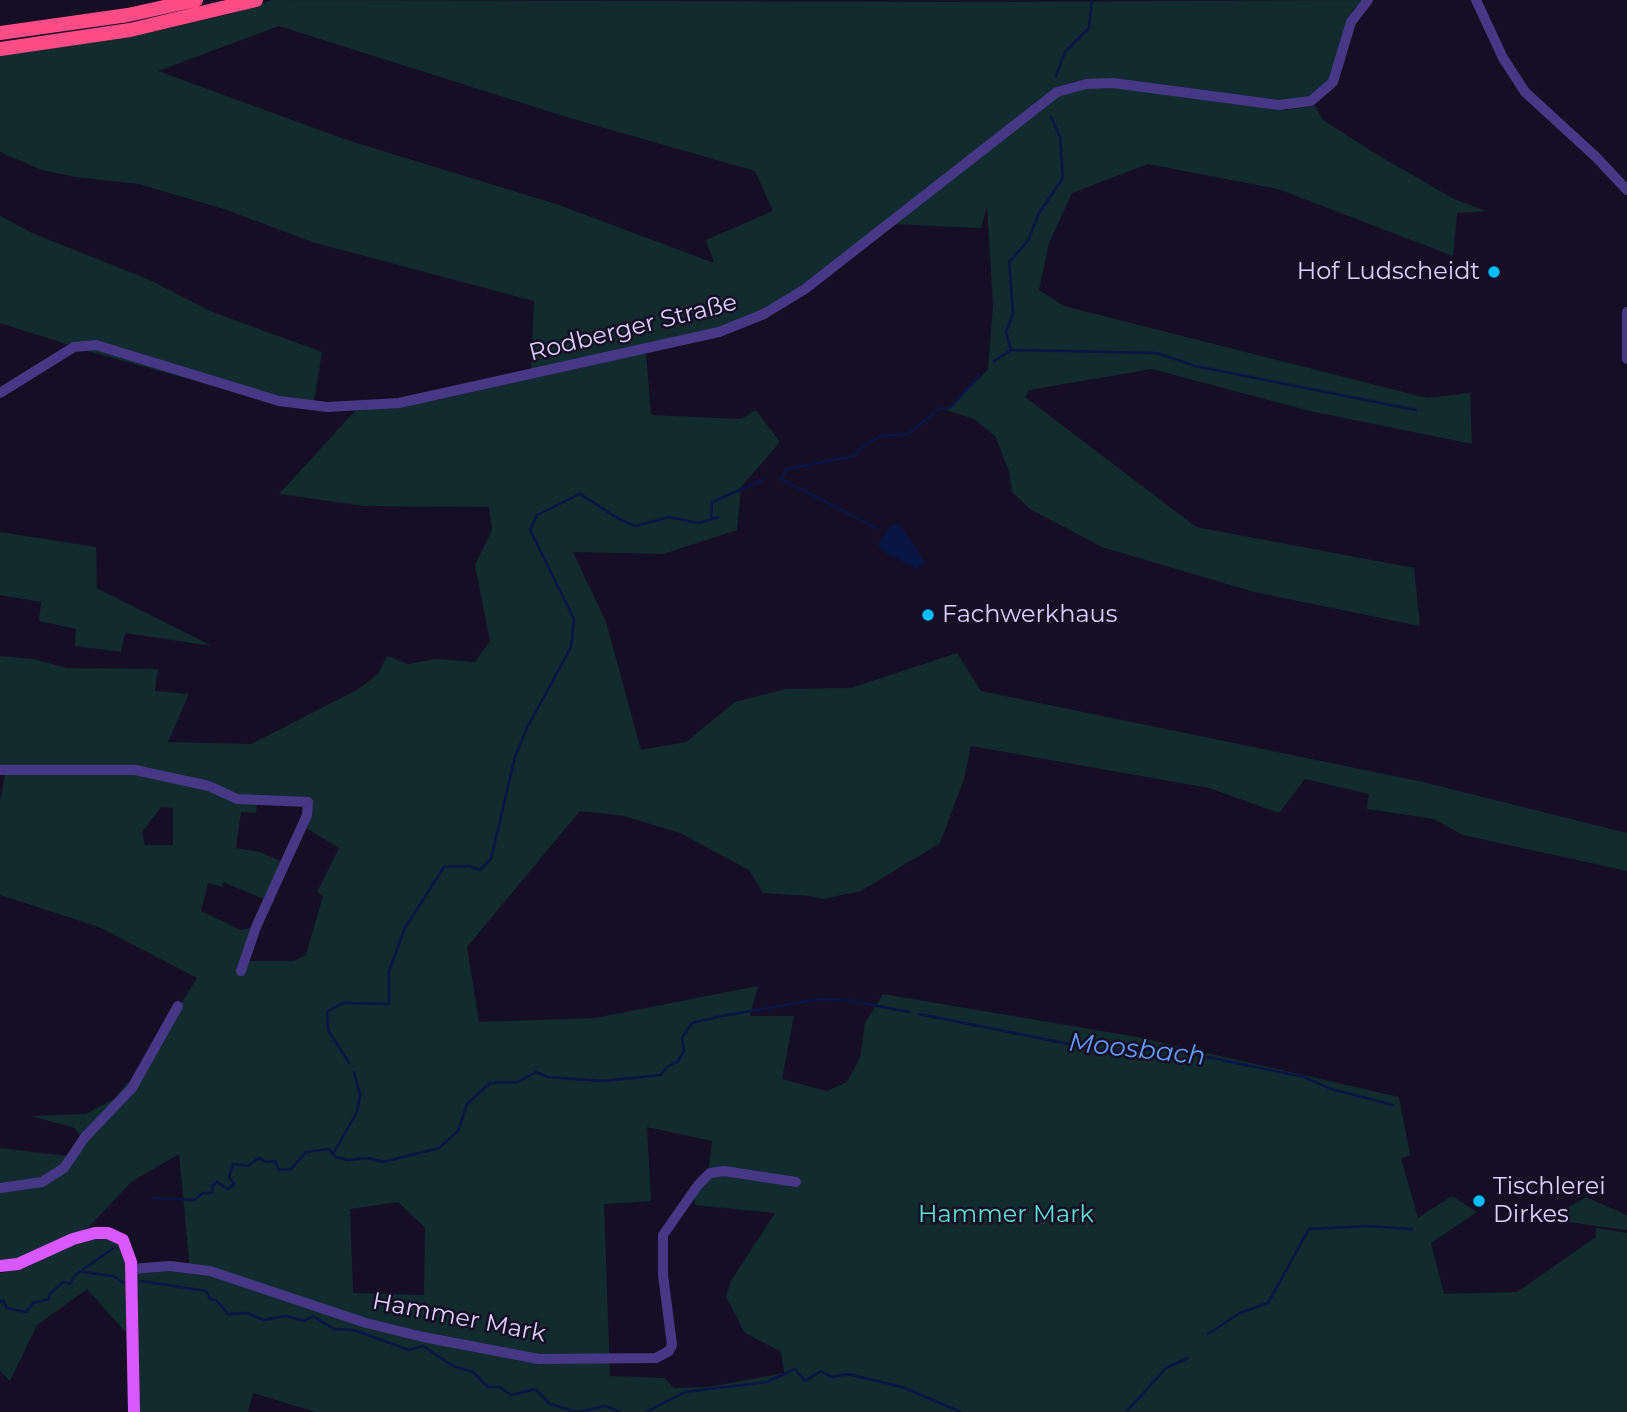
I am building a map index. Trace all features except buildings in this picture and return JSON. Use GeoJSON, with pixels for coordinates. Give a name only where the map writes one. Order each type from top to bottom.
{"type":"FeatureCollection","features":[{"type":"Feature","properties":{"kind":"highway"},"geometry":{"type":"LineString","coordinates":[[0,33],[128,15],[196,0]]}},
{"type":"Feature","properties":{"kind":"highway"},"geometry":{"type":"LineString","coordinates":[[0,49],[130,30],[256,0]]}},
{"type":"Feature","properties":{"kind":"main road"},"geometry":{"type":"LineString","coordinates":[[0,1266],[18,1264],[73,1239],[101,1232],[123,1240],[129,1250],[131,1269],[134,1412]]}},
{"type":"Feature","properties":{"kind":"street","name":"Rodberger Straße"},"geometry":{"type":"LineString","coordinates":[[0,393],[74,348],[96,345],[279,401],[327,407],[390,404],[440,397],[719,332],[764,314],[805,289],[1057,92],[1086,84],[1113,83],[1279,105],[1311,101],[1333,82],[1351,22],[1368,0]]}},
{"type":"Feature","properties":{"kind":"street"},"geometry":{"type":"LineString","coordinates":[[1476,0],[1503,58],[1525,92],[1596,156],[1627,190]]}},
{"type":"Feature","properties":{"kind":"street"},"geometry":{"type":"LineString","coordinates":[[1627,312],[1627,359]]}},
{"type":"Feature","properties":{"kind":"street"},"geometry":{"type":"LineString","coordinates":[[0,770],[135,770],[209,786],[237,799],[309,802],[307,815],[256,927],[241,971]]}},
{"type":"Feature","properties":{"kind":"street"},"geometry":{"type":"LineString","coordinates":[[0,1188],[42,1182],[64,1168],[85,1137],[132,1088],[178,1006]]}},
{"type":"Feature","properties":{"kind":"street","name":"Hammer Mark"},"geometry":{"type":"LineString","coordinates":[[131,1269],[170,1266],[210,1271],[366,1323],[539,1359],[656,1358],[669,1352],[672,1345],[663,1275],[663,1235],[698,1185],[710,1173],[724,1171],[796,1182]]}},
{"type":"Feature","properties":{"kind":"green space"},"geometry":{"type":"Polygon","coordinates":[[[272,0],[1364,0],[1354,8],[1346,23],[1334,71],[1326,85],[1301,102],[1101,79],[1075,81],[1053,89],[795,295],[725,329],[531,375],[534,301],[312,242],[227,210],[139,184],[75,177],[42,170],[0,152],[0,55],[157,31],[234,13],[272,0]],[[279,26],[158,71],[347,140],[559,205],[714,263],[706,240],[773,211],[755,171],[573,119],[279,26]]]}},
{"type":"Feature","properties":{"kind":"green space"},"geometry":{"type":"Polygon","coordinates":[[[1090,87],[1132,88],[1285,110],[1315,106],[1323,120],[1376,154],[1454,199],[1486,211],[1457,213],[1453,256],[1278,189],[1148,164],[1072,193],[1049,243],[1039,290],[1064,306],[1427,398],[1470,393],[1472,444],[1310,411],[1152,369],[1029,390],[1025,397],[1196,527],[1414,568],[1420,626],[1254,592],[1102,547],[1030,509],[1012,492],[1009,471],[995,436],[974,419],[946,410],[988,370],[993,304],[987,207],[981,228],[892,224],[1058,96],[1090,87]]]}},
{"type":"Feature","properties":{"kind":"green space"},"geometry":{"type":"Polygon","coordinates":[[[0,216],[32,233],[150,280],[210,311],[322,352],[314,401],[279,404],[91,352],[0,323],[0,216]]]}},
{"type":"Feature","properties":{"kind":"green space","name":"Hammer Mark"},"geometry":{"type":"Polygon","coordinates":[[[646,353],[651,415],[741,419],[756,410],[780,442],[741,487],[737,530],[663,554],[573,552],[606,622],[641,750],[686,742],[735,702],[786,689],[851,688],[957,653],[981,691],[1423,782],[1627,833],[1627,871],[1463,835],[1434,819],[1367,809],[1369,794],[1305,779],[1279,813],[1209,788],[971,746],[964,779],[940,843],[861,891],[823,899],[763,893],[749,870],[680,833],[624,816],[580,811],[467,947],[479,1022],[595,1018],[758,986],[750,1016],[794,1016],[782,1079],[827,1091],[847,1082],[860,1058],[865,1023],[883,994],[1137,1037],[1399,1097],[1410,1155],[1401,1158],[1418,1218],[1452,1196],[1477,1212],[1431,1243],[1444,1294],[1517,1292],[1596,1237],[1596,1228],[1627,1233],[1627,1412],[316,1412],[253,1393],[248,1412],[138,1412],[135,1272],[190,1269],[179,1154],[131,1182],[88,1228],[0,1264],[0,1148],[68,1156],[80,1136],[75,1128],[31,1116],[86,1114],[114,1099],[127,1083],[140,1077],[160,1037],[197,978],[99,927],[0,895],[0,802],[6,769],[0,769],[0,656],[33,659],[67,668],[158,669],[155,691],[189,694],[168,742],[251,744],[357,690],[378,674],[387,656],[408,664],[436,659],[475,662],[490,641],[475,565],[492,530],[489,507],[363,506],[279,494],[356,410],[437,400],[646,353]],[[257,803],[256,813],[241,812],[236,848],[260,852],[283,862],[307,805],[257,803]],[[161,807],[142,832],[145,845],[173,845],[173,808],[161,807]],[[304,827],[258,926],[247,961],[294,961],[306,955],[323,896],[317,892],[339,848],[304,827]],[[223,882],[222,887],[208,883],[201,911],[241,930],[254,927],[266,900],[223,882]],[[647,1127],[651,1201],[604,1204],[610,1376],[664,1378],[674,1388],[709,1387],[784,1373],[781,1352],[745,1333],[726,1297],[731,1281],[775,1213],[695,1205],[694,1193],[708,1175],[712,1141],[647,1127]],[[398,1202],[350,1209],[353,1293],[424,1295],[425,1228],[398,1202]]]}},
{"type":"Feature","properties":{"kind":"green space"},"geometry":{"type":"Polygon","coordinates":[[[0,532],[96,547],[97,588],[212,646],[125,633],[121,652],[75,646],[76,629],[39,621],[41,602],[0,595],[0,532]]]}},
{"type":"Feature","properties":{"kind":"green space"},"geometry":{"type":"Polygon","coordinates":[[[1586,1197],[1627,1215],[1627,1230],[1560,1221],[1569,1207],[1586,1197]]]}},
{"type":"Feature","properties":{"kind":"green space"},"geometry":{"type":"Polygon","coordinates":[[[102,1237],[114,1241],[124,1251],[128,1270],[129,1336],[87,1289],[37,1325],[10,1381],[0,1371],[0,1273],[27,1267],[69,1246],[102,1237]]]}},
{"type":"Feature","properties":{"kind":"shaded area"},"geometry":{"type":"Polygon","coordinates":[[[894,524],[901,526],[925,562],[917,569],[886,553],[878,545],[894,524]]]}},
{"type":"Feature","properties":{"kind":"waterway"},"geometry":{"type":"LineString","coordinates":[[1056,76],[1065,52],[1089,28],[1092,0]]}},
{"type":"Feature","properties":{"kind":"waterway"},"geometry":{"type":"LineString","coordinates":[[1011,350],[1006,332],[1013,314],[1009,262],[1028,241],[1039,213],[1063,178],[1060,137],[1051,117]]}},
{"type":"Feature","properties":{"kind":"waterway"},"geometry":{"type":"LineString","coordinates":[[994,361],[1011,350],[1157,353],[1195,366],[1416,410]]}},
{"type":"Feature","properties":{"kind":"waterway"},"geometry":{"type":"LineString","coordinates":[[877,528],[781,479],[787,469],[855,456],[861,447],[881,436],[908,434],[939,409],[950,408],[980,375]]}},
{"type":"Feature","properties":{"kind":"waterway"},"geometry":{"type":"LineString","coordinates":[[711,519],[712,502],[765,479]]}},
{"type":"Feature","properties":{"kind":"waterway"},"geometry":{"type":"LineString","coordinates":[[349,1063],[328,1030],[327,1012],[343,1003],[389,1004],[389,971],[405,928],[444,867],[469,866],[480,870],[491,859],[515,757],[527,728],[571,647],[574,619],[530,530],[537,515],[580,494],[619,519],[636,526],[669,517],[698,523],[719,517]]}},
{"type":"Feature","properties":{"kind":"waterway","name":"Moosbach"},"geometry":{"type":"LineString","coordinates":[[153,1198],[194,1200],[203,1193],[212,1193],[212,1186],[217,1182],[228,1189],[234,1184],[229,1177],[233,1164],[248,1166],[259,1158],[266,1162],[275,1161],[279,1170],[291,1169],[306,1152],[328,1149],[336,1157],[348,1160],[368,1158],[383,1162],[439,1148],[458,1131],[467,1104],[490,1083],[518,1082],[536,1072],[548,1077],[602,1081],[661,1075],[667,1067],[678,1061],[684,1051],[682,1038],[692,1023],[819,999],[846,1000],[909,1012]]}},
{"type":"Feature","properties":{"kind":"waterway","name":"Moosbach"},"geometry":{"type":"LineString","coordinates":[[919,1014],[1094,1049],[1173,1050],[1304,1077],[1331,1089],[1393,1105]]}},
{"type":"Feature","properties":{"kind":"waterway"},"geometry":{"type":"LineString","coordinates":[[333,1154],[357,1112],[360,1094],[354,1072]]}},
{"type":"Feature","properties":{"kind":"waterway"},"geometry":{"type":"LineString","coordinates":[[1208,1334],[1240,1313],[1268,1303],[1309,1229],[1368,1226],[1412,1229]]}},
{"type":"Feature","properties":{"kind":"waterway","name":"Moosbach"},"geometry":{"type":"LineString","coordinates":[[0,1302],[3,1300],[7,1308],[26,1312],[33,1303],[49,1299],[49,1295],[63,1282],[70,1284],[75,1275],[115,1247]]}},
{"type":"Feature","properties":{"kind":"waterway"},"geometry":{"type":"LineString","coordinates":[[84,1272],[113,1276],[124,1283]]}},
{"type":"Feature","properties":{"kind":"waterway"},"geometry":{"type":"LineString","coordinates":[[141,1281],[206,1291],[210,1299],[216,1300],[228,1314],[247,1313],[264,1320],[286,1316],[305,1321],[313,1316],[334,1329],[354,1330],[409,1350],[423,1346],[453,1366],[473,1372],[488,1387],[499,1387],[511,1395],[535,1389],[550,1404],[577,1412]]}},
{"type":"Feature","properties":{"kind":"waterway"},"geometry":{"type":"LineString","coordinates":[[1126,1412],[1166,1368],[1188,1358]]}},
{"type":"Feature","properties":{"kind":"waterway"},"geometry":{"type":"LineString","coordinates":[[646,1412],[685,1392],[767,1382],[795,1369],[805,1381],[821,1371],[832,1377],[848,1374],[902,1387],[961,1412]]}},
{"type":"Feature","properties":{"kind":"waterway"},"geometry":{"type":"LineString","coordinates":[[579,1412],[605,1406],[621,1412]]}},
{"type":"Feature","properties":{"kind":"place","name":"Hof Ludscheidt"},"geometry":{"type":"Point","coordinates":[1494,272]}},
{"type":"Feature","properties":{"kind":"place","name":"Fachwerkhaus"},"geometry":{"type":"Point","coordinates":[928,615]}},
{"type":"Feature","properties":{"kind":"place","name":"Tischlerei Dirkes"},"geometry":{"type":"Point","coordinates":[1479,1201]}}]}
